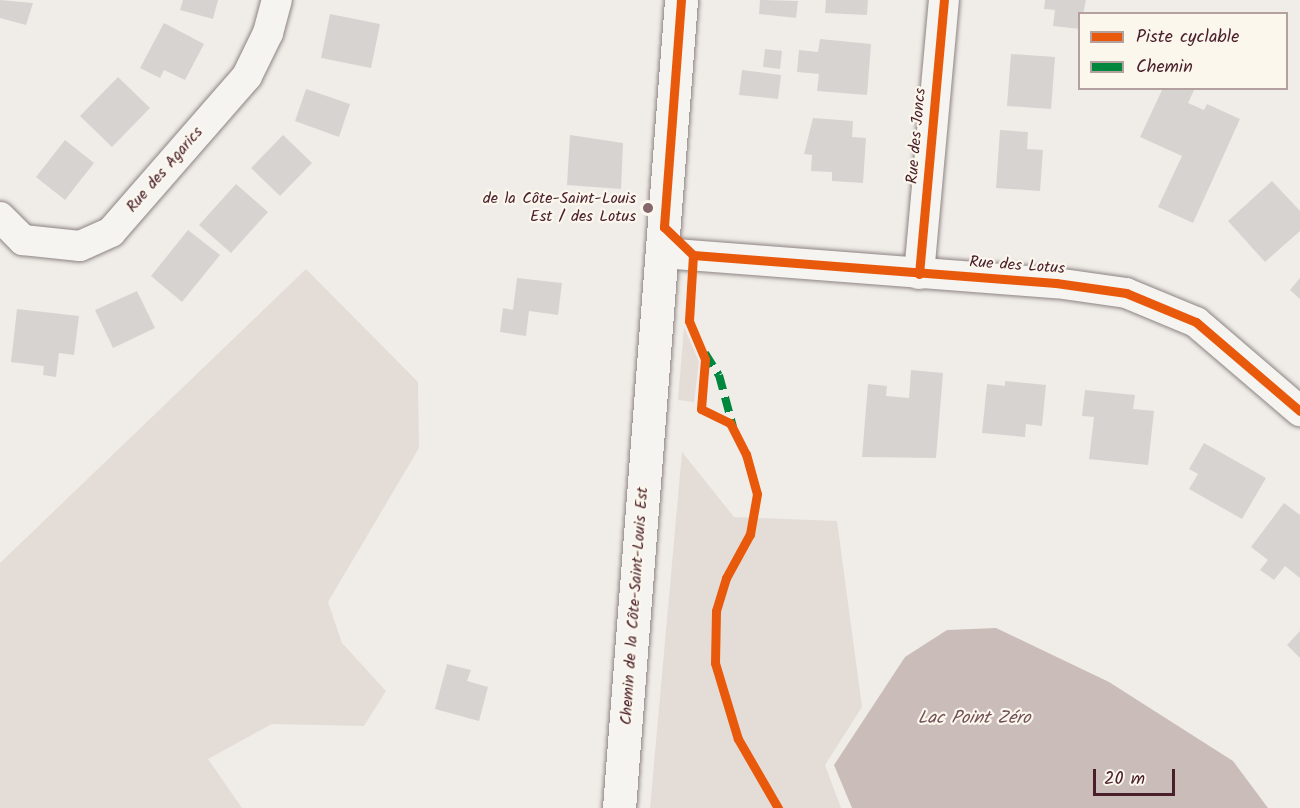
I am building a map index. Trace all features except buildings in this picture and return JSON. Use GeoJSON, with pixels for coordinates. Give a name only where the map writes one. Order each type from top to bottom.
{"type":"FeatureCollection","features":[{"type":"Feature","properties":{"kind":"street","name":"Rue des Agarics"},"geometry":{"type":"LineString","coordinates":[[0,216],[23,240],[80,246],[111,232],[247,76],[277,0]]}},
{"type":"Feature","properties":{"kind":"street","name":"Chemin de la Côte-Saint-Louis Est"},"geometry":{"type":"LineString","coordinates":[[619,808],[681,0]]}},
{"type":"Feature","properties":{"kind":"street","name":"Rue des Joncs"},"geometry":{"type":"LineString","coordinates":[[920,274],[944,0]]}},
{"type":"Feature","properties":{"kind":"street","name":"Rue des Lotus"},"geometry":{"type":"LineString","coordinates":[[662,253],[1126,293],[1196,322],[1300,411]]}},
{"type":"Feature","properties":{"kind":"shaded area"},"geometry":{"type":"Polygon","coordinates":[[[306,269],[418,382],[419,448],[328,602],[342,643],[386,691],[364,726],[272,724],[208,759],[242,808],[0,808],[0,563],[306,269]]]}},
{"type":"Feature","properties":{"kind":"shaded area"},"geometry":{"type":"Polygon","coordinates":[[[684,327],[699,362],[694,402],[678,400],[684,327]]]}},
{"type":"Feature","properties":{"kind":"shaded area"},"geometry":{"type":"Polygon","coordinates":[[[682,452],[734,517],[837,521],[862,707],[825,765],[841,808],[650,808],[682,452]]]}},
{"type":"Feature","properties":{"kind":"water","name":"Lac Point Zéro"},"geometry":{"type":"Polygon","coordinates":[[[996,628],[1109,682],[1233,761],[1268,808],[852,808],[834,765],[905,657],[947,630],[996,628]]]}},
{"type":"Feature","properties":{"kind":"marked path"},"geometry":{"type":"LineString","coordinates":[[705,353],[719,375],[733,427]]}},
{"type":"Feature","properties":{"kind":"cycle path"},"geometry":{"type":"LineString","coordinates":[[681,0],[664,227],[693,255]]}},
{"type":"Feature","properties":{"kind":"cycle path"},"geometry":{"type":"LineString","coordinates":[[919,274],[944,0]]}},
{"type":"Feature","properties":{"kind":"cycle path"},"geometry":{"type":"LineString","coordinates":[[693,255],[1056,283],[1126,293],[1196,322],[1300,411]]}},
{"type":"Feature","properties":{"kind":"cycle path"},"geometry":{"type":"LineString","coordinates":[[693,255],[689,321],[705,359],[701,409],[730,423],[746,454],[757,494],[750,534],[726,578],[716,611],[715,663],[738,739],[778,808]]}},
{"type":"Feature","properties":{"kind":"place","name":"de la Côte-Saint-Louis Est / des Lotus"},"geometry":{"type":"Point","coordinates":[648,208]}}]}
